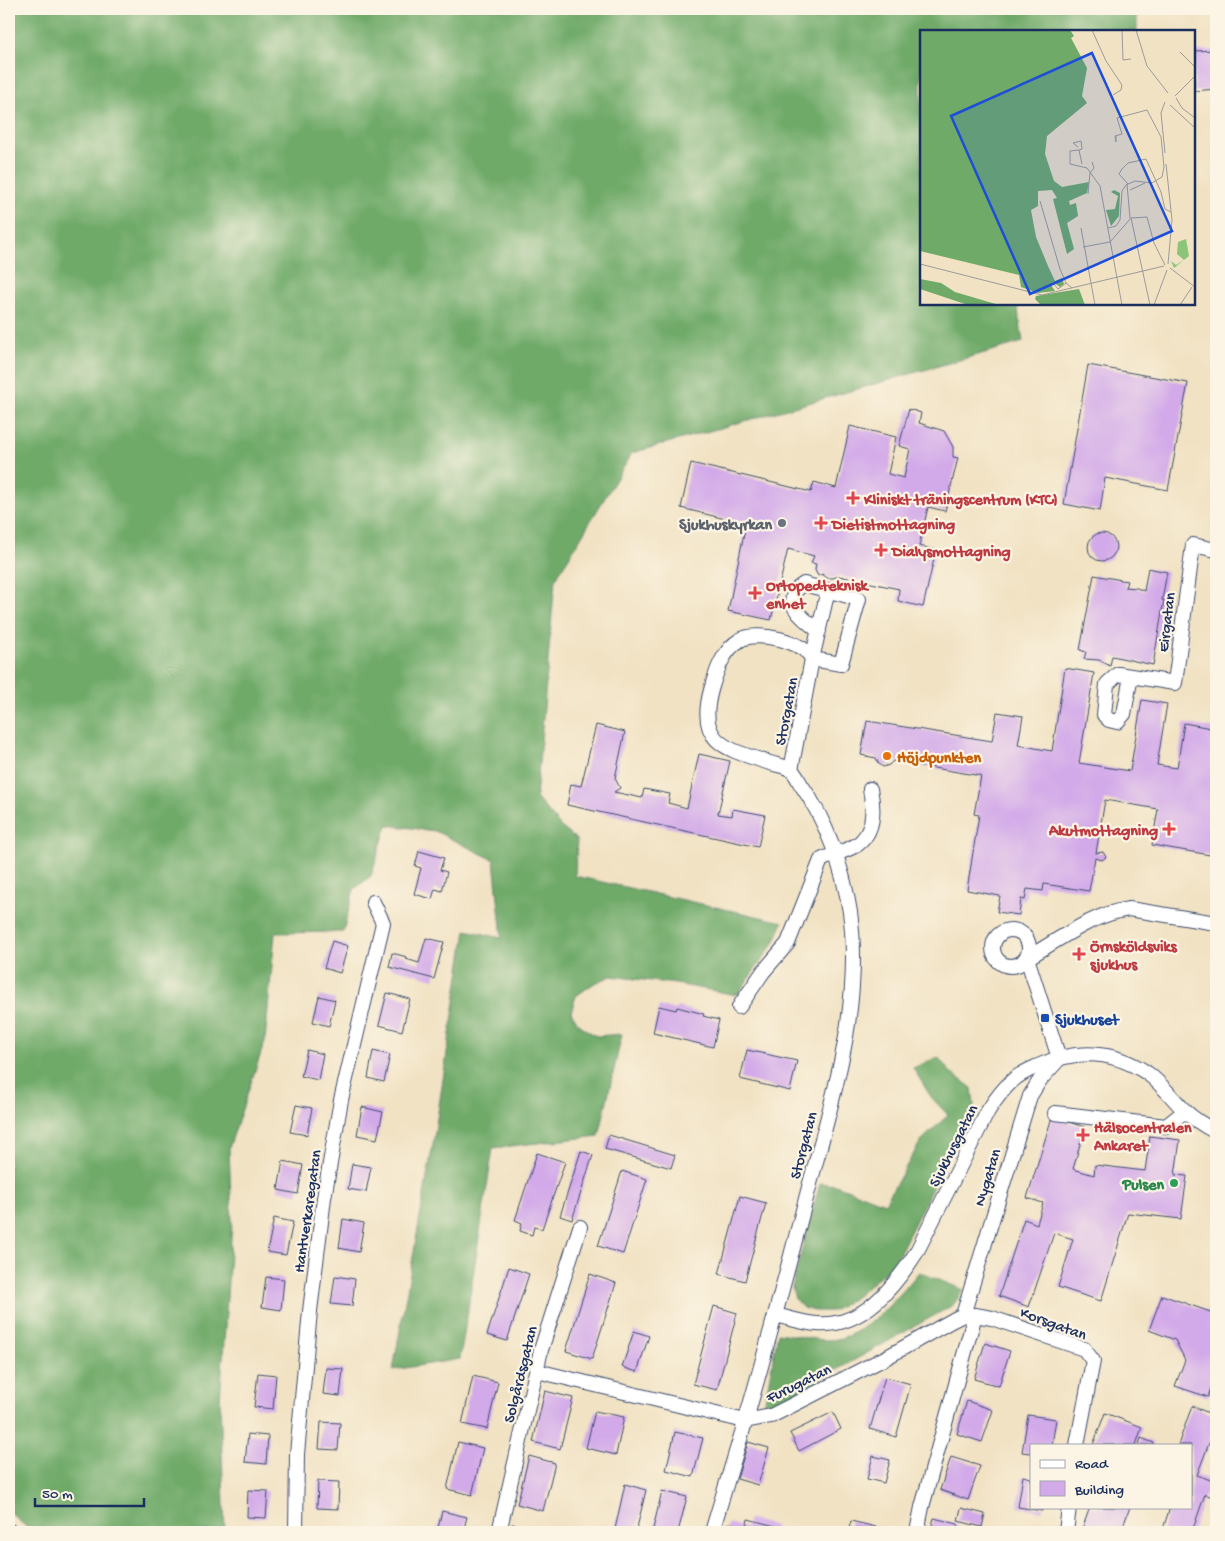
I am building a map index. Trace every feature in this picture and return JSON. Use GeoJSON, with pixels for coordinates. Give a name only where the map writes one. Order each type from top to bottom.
{"type":"FeatureCollection","features":[{"type":"Feature","properties":{"kind":"street","name":"Eirgatan"},"geometry":{"type":"LineString","coordinates":[[1131,676],[1175,683],[1193,545],[1216,550]]}},
{"type":"Feature","properties":{"kind":"street","name":"Storgatan"},"geometry":{"type":"LineString","coordinates":[[812,659],[841,664],[859,599],[804,584],[798,587],[792,602],[797,612],[819,631]]}},
{"type":"Feature","properties":{"kind":"street","name":"Storgatan"},"geometry":{"type":"LineString","coordinates":[[791,770],[812,659],[828,590]]}},
{"type":"Feature","properties":{"kind":"street","name":"Storgatan"},"geometry":{"type":"LineString","coordinates":[[712,1532],[775,1315],[832,1104],[846,1037],[853,963],[853,942],[846,889],[820,814],[791,770],[727,748],[714,739],[708,723],[708,703],[721,662],[727,652],[740,640],[758,635],[795,644],[804,648],[812,659]]}},
{"type":"Feature","properties":{"kind":"street"},"geometry":{"type":"LineString","coordinates":[[739,1007],[763,972],[788,943],[821,860],[857,844],[867,834],[872,823],[874,806],[870,789]]}},
{"type":"Feature","properties":{"kind":"street","name":"Hantverkaregatan"},"geometry":{"type":"LineString","coordinates":[[296,1532],[297,1454],[310,1311],[324,1198],[341,1100],[383,923],[373,902]]}},
{"type":"Feature","properties":{"kind":"street"},"geometry":{"type":"LineString","coordinates":[[1059,1058],[1027,958],[1070,933],[1115,911],[1129,909],[1216,923]]}},
{"type":"Feature","properties":{"kind":"street","name":"Sjukhusgatan"},"geometry":{"type":"LineString","coordinates":[[775,1315],[804,1322],[827,1324],[851,1319],[872,1306],[902,1274],[916,1253],[988,1111],[998,1095],[1012,1080],[1045,1062],[1080,1053],[1107,1056],[1125,1061],[1147,1073],[1199,1123],[1216,1132]]}},
{"type":"Feature","properties":{"kind":"street","name":"Nygatan"},"geometry":{"type":"LineString","coordinates":[[917,1532],[969,1315],[1030,1096],[1040,1080],[1059,1058]]}},
{"type":"Feature","properties":{"kind":"street"},"geometry":{"type":"LineString","coordinates":[[1055,1113],[1166,1126],[1185,1111]]}},
{"type":"Feature","properties":{"kind":"street","name":"Solgårdsgatan"},"geometry":{"type":"LineString","coordinates":[[499,1532],[542,1350],[580,1227]]}},
{"type":"Feature","properties":{"kind":"street","name":"Furugatan"},"geometry":{"type":"LineString","coordinates":[[537,1371],[745,1421],[771,1416],[969,1315]]}},
{"type":"Feature","properties":{"kind":"street","name":"Korsgatan"},"geometry":{"type":"LineString","coordinates":[[969,1315],[992,1318],[1084,1349],[1089,1353],[1093,1360],[1077,1444]]}},
{"type":"Feature","properties":{"kind":"street"},"geometry":{"type":"LineString","coordinates":[[1066,1532],[1069,1508]]}},
{"type":"Feature","properties":{"kind":"green space"},"geometry":{"type":"Polygon","coordinates":[[[9,9],[1137,9],[1137,30],[920,30],[920,305],[1017,305],[1023,342],[632,453],[555,580],[536,798],[561,827],[577,840],[575,876],[783,922],[774,943],[737,995],[676,984],[611,976],[593,984],[576,996],[571,1012],[579,1025],[596,1036],[622,1034],[599,1136],[493,1148],[460,1359],[393,1370],[434,1138],[466,930],[502,938],[494,860],[435,831],[387,825],[371,876],[354,889],[343,932],[275,933],[265,1041],[229,1148],[232,1223],[220,1401],[225,1531],[284,1532],[206,1532],[205,1530],[199,1532],[32,1532],[9,1512],[9,9]]]}},
{"type":"Feature","properties":{"kind":"green space"},"geometry":{"type":"Polygon","coordinates":[[[938,1057],[949,1071],[972,1088],[974,1105],[894,1264],[857,1296],[833,1311],[815,1311],[803,1308],[795,1299],[792,1287],[820,1183],[835,1185],[885,1203],[921,1141],[948,1115],[931,1097],[913,1068],[938,1057]]]}},
{"type":"Feature","properties":{"kind":"green space"},"geometry":{"type":"Polygon","coordinates":[[[919,1272],[964,1290],[953,1305],[763,1411],[778,1333],[829,1340],[842,1338],[867,1325],[879,1315],[919,1272]]]}},
{"type":"Feature","properties":{"kind":"building"},"geometry":{"type":"Polygon","coordinates":[[[1216,50],[1216,89],[1195,91],[1195,51],[1216,50]]]}},
{"type":"Feature","properties":{"kind":"building"},"geometry":{"type":"Polygon","coordinates":[[[1088,365],[1188,383],[1168,490],[1105,478],[1100,511],[1064,504],[1088,365]]]}},
{"type":"Feature","properties":{"kind":"building"},"geometry":{"type":"Polygon","coordinates":[[[909,409],[921,413],[919,423],[944,431],[953,447],[953,457],[958,458],[945,511],[928,507],[919,546],[936,550],[923,607],[898,601],[899,589],[839,576],[827,578],[822,574],[818,576],[815,570],[816,564],[811,563],[814,556],[788,549],[771,620],[728,611],[746,524],[681,508],[691,463],[811,492],[814,482],[836,488],[850,426],[896,437],[888,474],[904,478],[910,449],[899,446],[909,409]]]}},
{"type":"Feature","properties":{"kind":"building"},"geometry":{"type":"Polygon","coordinates":[[[1102,533],[1112,537],[1116,547],[1112,557],[1102,561],[1092,557],[1088,547],[1092,537],[1102,533]]]}},
{"type":"Feature","properties":{"kind":"building"},"geometry":{"type":"Polygon","coordinates":[[[1148,568],[1167,572],[1153,665],[1112,656],[1110,666],[1099,660],[1084,659],[1086,652],[1080,650],[1094,575],[1127,581],[1125,587],[1144,591],[1148,568]]]}},
{"type":"Feature","properties":{"kind":"building"},"geometry":{"type":"Polygon","coordinates":[[[1065,668],[1094,673],[1079,763],[1130,771],[1142,700],[1167,704],[1157,765],[1177,768],[1184,723],[1216,729],[1216,856],[1152,845],[1158,809],[1105,800],[1096,853],[1103,852],[1106,857],[1102,860],[1095,858],[1089,891],[1044,884],[1043,891],[1027,889],[1025,900],[1021,899],[1019,915],[997,912],[1000,896],[967,890],[979,815],[974,814],[981,776],[893,761],[883,767],[876,758],[861,755],[867,721],[992,741],[997,712],[1023,716],[1018,745],[1052,751],[1065,668]]]}},
{"type":"Feature","properties":{"kind":"building"},"geometry":{"type":"Polygon","coordinates":[[[596,725],[625,732],[615,778],[620,788],[614,792],[642,798],[644,789],[670,794],[668,803],[687,808],[699,754],[730,761],[718,814],[732,816],[733,809],[765,815],[758,847],[567,805],[571,784],[581,786],[596,725]]]}},
{"type":"Feature","properties":{"kind":"building"},"geometry":{"type":"Polygon","coordinates":[[[419,851],[444,858],[440,870],[447,872],[442,891],[435,889],[432,899],[414,894],[421,868],[415,866],[419,851]]]}},
{"type":"Feature","properties":{"kind":"building"},"geometry":{"type":"Polygon","coordinates":[[[426,938],[444,942],[434,979],[389,967],[392,953],[419,963],[426,938]]]}},
{"type":"Feature","properties":{"kind":"building"},"geometry":{"type":"Polygon","coordinates":[[[332,941],[348,946],[340,973],[324,968],[332,941]]]}},
{"type":"Feature","properties":{"kind":"building"},"geometry":{"type":"Polygon","coordinates":[[[387,993],[410,999],[402,1031],[379,1025],[387,993]]]}},
{"type":"Feature","properties":{"kind":"building"},"geometry":{"type":"Polygon","coordinates":[[[319,996],[335,1000],[329,1026],[313,1022],[319,996]]]}},
{"type":"Feature","properties":{"kind":"building"},"geometry":{"type":"Polygon","coordinates":[[[659,1006],[676,1010],[677,1007],[719,1020],[713,1047],[653,1033],[659,1006]]]}},
{"type":"Feature","properties":{"kind":"building"},"geometry":{"type":"Polygon","coordinates":[[[307,1050],[323,1054],[318,1080],[301,1076],[307,1050]]]}},
{"type":"Feature","properties":{"kind":"building"},"geometry":{"type":"Polygon","coordinates":[[[747,1050],[797,1061],[790,1091],[740,1079],[747,1050]]]}},
{"type":"Feature","properties":{"kind":"building"},"geometry":{"type":"Polygon","coordinates":[[[373,1051],[390,1055],[384,1082],[368,1078],[373,1051]]]}},
{"type":"Feature","properties":{"kind":"building"},"geometry":{"type":"Polygon","coordinates":[[[296,1105],[312,1108],[307,1135],[290,1132],[296,1105]]]}},
{"type":"Feature","properties":{"kind":"building"},"geometry":{"type":"Polygon","coordinates":[[[362,1107],[383,1112],[377,1139],[357,1135],[362,1107]]]}},
{"type":"Feature","properties":{"kind":"building"},"geometry":{"type":"Polygon","coordinates":[[[1052,1117],[1085,1127],[1073,1169],[1094,1175],[1095,1165],[1145,1171],[1150,1136],[1180,1140],[1175,1175],[1187,1176],[1181,1219],[1128,1213],[1101,1301],[1058,1287],[1073,1239],[1054,1233],[1029,1307],[999,1296],[1024,1219],[1037,1224],[1043,1203],[1027,1198],[1052,1117]]]}},
{"type":"Feature","properties":{"kind":"building"},"geometry":{"type":"Polygon","coordinates":[[[609,1135],[675,1155],[671,1168],[605,1149],[609,1135]]]}},
{"type":"Feature","properties":{"kind":"building"},"geometry":{"type":"Polygon","coordinates":[[[581,1151],[593,1155],[572,1220],[560,1216],[581,1151]]]}},
{"type":"Feature","properties":{"kind":"building"},"geometry":{"type":"Polygon","coordinates":[[[537,1153],[565,1162],[542,1229],[534,1227],[532,1235],[520,1231],[522,1223],[515,1220],[537,1153]]]}},
{"type":"Feature","properties":{"kind":"building"},"geometry":{"type":"Polygon","coordinates":[[[283,1161],[303,1165],[298,1194],[278,1190],[283,1161]]]}},
{"type":"Feature","properties":{"kind":"building"},"geometry":{"type":"Polygon","coordinates":[[[352,1164],[371,1167],[366,1192],[348,1189],[352,1164]]]}},
{"type":"Feature","properties":{"kind":"building"},"geometry":{"type":"Polygon","coordinates":[[[622,1171],[647,1179],[623,1254],[598,1246],[622,1171]]]}},
{"type":"Feature","properties":{"kind":"building"},"geometry":{"type":"Polygon","coordinates":[[[740,1196],[766,1203],[745,1281],[719,1274],[740,1196]]]}},
{"type":"Feature","properties":{"kind":"building"},"geometry":{"type":"Polygon","coordinates":[[[274,1218],[293,1222],[286,1255],[267,1252],[274,1218]]]}},
{"type":"Feature","properties":{"kind":"building"},"geometry":{"type":"Polygon","coordinates":[[[343,1219],[364,1223],[359,1252],[339,1248],[343,1219]]]}},
{"type":"Feature","properties":{"kind":"building"},"geometry":{"type":"Polygon","coordinates":[[[509,1267],[529,1274],[507,1341],[487,1335],[509,1267]]]}},
{"type":"Feature","properties":{"kind":"building"},"geometry":{"type":"Polygon","coordinates":[[[590,1274],[616,1283],[592,1359],[566,1351],[590,1274]]]}},
{"type":"Feature","properties":{"kind":"building"},"geometry":{"type":"Polygon","coordinates":[[[335,1276],[355,1279],[352,1306],[331,1304],[335,1276]]]}},
{"type":"Feature","properties":{"kind":"building"},"geometry":{"type":"Polygon","coordinates":[[[266,1277],[284,1279],[281,1310],[262,1307],[266,1277]]]}},
{"type":"Feature","properties":{"kind":"building"},"geometry":{"type":"Polygon","coordinates":[[[1162,1295],[1216,1314],[1216,1372],[1208,1397],[1175,1386],[1185,1360],[1175,1340],[1149,1330],[1162,1295]]]}},
{"type":"Feature","properties":{"kind":"building"},"geometry":{"type":"Polygon","coordinates":[[[714,1306],[737,1313],[717,1390],[693,1384],[714,1306]]]}},
{"type":"Feature","properties":{"kind":"building"},"geometry":{"type":"Polygon","coordinates":[[[634,1331],[649,1336],[637,1372],[622,1367],[634,1331]]]}},
{"type":"Feature","properties":{"kind":"building"},"geometry":{"type":"Polygon","coordinates":[[[985,1343],[1010,1351],[999,1386],[974,1379],[985,1343]]]}},
{"type":"Feature","properties":{"kind":"building"},"geometry":{"type":"Polygon","coordinates":[[[326,1368],[343,1369],[340,1396],[323,1394],[326,1368]]]}},
{"type":"Feature","properties":{"kind":"building"},"geometry":{"type":"Polygon","coordinates":[[[258,1373],[276,1375],[273,1409],[254,1407],[258,1373]]]}},
{"type":"Feature","properties":{"kind":"building"},"geometry":{"type":"Polygon","coordinates":[[[473,1376],[498,1382],[487,1429],[462,1424],[473,1376]]]}},
{"type":"Feature","properties":{"kind":"building"},"geometry":{"type":"Polygon","coordinates":[[[885,1377],[911,1384],[896,1437],[870,1429],[885,1377]]]}},
{"type":"Feature","properties":{"kind":"building"},"geometry":{"type":"Polygon","coordinates":[[[545,1391],[573,1398],[560,1449],[533,1442],[545,1391]]]}},
{"type":"Feature","properties":{"kind":"building"},"geometry":{"type":"Polygon","coordinates":[[[967,1401],[993,1410],[982,1442],[957,1434],[967,1401]]]}},
{"type":"Feature","properties":{"kind":"building"},"geometry":{"type":"Polygon","coordinates":[[[1192,1406],[1216,1416],[1216,1425],[1197,1475],[1216,1482],[1212,1497],[1205,1494],[1192,1532],[1162,1532],[1170,1508],[1192,1508],[1192,1444],[1178,1444],[1192,1406]]]}},
{"type":"Feature","properties":{"kind":"building"},"geometry":{"type":"Polygon","coordinates":[[[595,1411],[624,1417],[616,1455],[586,1448],[595,1411]]]}},
{"type":"Feature","properties":{"kind":"building"},"geometry":{"type":"Polygon","coordinates":[[[833,1412],[841,1429],[799,1451],[790,1433],[833,1412]]]}},
{"type":"Feature","properties":{"kind":"building"},"geometry":{"type":"Polygon","coordinates":[[[1105,1413],[1142,1427],[1136,1444],[1093,1444],[1105,1413]]]}},
{"type":"Feature","properties":{"kind":"building"},"geometry":{"type":"Polygon","coordinates":[[[1028,1415],[1056,1419],[1052,1444],[1030,1444],[1030,1453],[1022,1452],[1028,1415]]]}},
{"type":"Feature","properties":{"kind":"building"},"geometry":{"type":"Polygon","coordinates":[[[321,1422],[340,1423],[338,1450],[319,1449],[321,1422]]]}},
{"type":"Feature","properties":{"kind":"building"},"geometry":{"type":"Polygon","coordinates":[[[675,1432],[703,1438],[693,1477],[666,1470],[675,1432]]]}},
{"type":"Feature","properties":{"kind":"building"},"geometry":{"type":"Polygon","coordinates":[[[248,1434],[268,1436],[266,1464],[245,1462],[248,1434]]]}},
{"type":"Feature","properties":{"kind":"building"},"geometry":{"type":"Polygon","coordinates":[[[1141,1438],[1154,1443],[1154,1444],[1139,1444],[1141,1438]]]}},
{"type":"Feature","properties":{"kind":"building"},"geometry":{"type":"Polygon","coordinates":[[[458,1442],[483,1448],[472,1495],[447,1489],[458,1442]]]}},
{"type":"Feature","properties":{"kind":"building"},"geometry":{"type":"Polygon","coordinates":[[[748,1442],[769,1448],[758,1485],[737,1479],[748,1442]]]}},
{"type":"Feature","properties":{"kind":"building"},"geometry":{"type":"Polygon","coordinates":[[[529,1456],[555,1463],[543,1511],[517,1504],[529,1456]]]}},
{"type":"Feature","properties":{"kind":"building"},"geometry":{"type":"Polygon","coordinates":[[[873,1456],[890,1460],[884,1483],[867,1479],[873,1456]]]}},
{"type":"Feature","properties":{"kind":"building"},"geometry":{"type":"Polygon","coordinates":[[[951,1457],[980,1466],[968,1500],[940,1490],[951,1457]]]}},
{"type":"Feature","properties":{"kind":"building"},"geometry":{"type":"Polygon","coordinates":[[[1023,1476],[1030,1478],[1030,1508],[1043,1508],[1042,1511],[1018,1507],[1023,1476]]]}},
{"type":"Feature","properties":{"kind":"building"},"geometry":{"type":"Polygon","coordinates":[[[318,1481],[339,1482],[338,1509],[317,1508],[318,1481]]]}},
{"type":"Feature","properties":{"kind":"building"},"geometry":{"type":"Polygon","coordinates":[[[625,1484],[646,1490],[636,1532],[615,1529],[625,1484]]]}},
{"type":"Feature","properties":{"kind":"building"},"geometry":{"type":"Polygon","coordinates":[[[248,1490],[268,1491],[266,1518],[247,1517],[248,1490]]]}},
{"type":"Feature","properties":{"kind":"building"},"geometry":{"type":"Polygon","coordinates":[[[662,1491],[687,1497],[678,1532],[653,1529],[662,1491]]]}},
{"type":"Feature","properties":{"kind":"building"},"geometry":{"type":"Polygon","coordinates":[[[961,1508],[985,1514],[982,1527],[958,1521],[961,1508]]]}},
{"type":"Feature","properties":{"kind":"building"},"geometry":{"type":"Polygon","coordinates":[[[1090,1508],[1130,1508],[1121,1532],[1081,1532],[1090,1508]]]}},
{"type":"Feature","properties":{"kind":"building"},"geometry":{"type":"Polygon","coordinates":[[[442,1511],[467,1517],[463,1532],[437,1532],[442,1511]]]}},
{"type":"Feature","properties":{"kind":"building"},"geometry":{"type":"Polygon","coordinates":[[[934,1518],[958,1524],[956,1532],[930,1532],[934,1518]]]}},
{"type":"Feature","properties":{"kind":"building"},"geometry":{"type":"Polygon","coordinates":[[[748,1519],[775,1526],[773,1532],[725,1532],[728,1523],[746,1528],[748,1519]]]}},
{"type":"Feature","properties":{"kind":"building"},"geometry":{"type":"Polygon","coordinates":[[[851,1521],[876,1527],[875,1532],[848,1532],[851,1521]]]}},
{"type":"Feature","properties":{"kind":"building"},"geometry":{"type":"Polygon","coordinates":[[[512,1524],[539,1530],[539,1532],[510,1532],[512,1524]]]}},
{"type":"Feature","properties":{"kind":"place","name":"Kliniskt träningscentrum (KTC)"},"geometry":{"type":"Point","coordinates":[853,498]}},
{"type":"Feature","properties":{"kind":"place","name":"Sjukhuskyrkan"},"geometry":{"type":"Point","coordinates":[782,523]}},
{"type":"Feature","properties":{"kind":"place","name":"Dietistmottagning"},"geometry":{"type":"Point","coordinates":[821,523]}},
{"type":"Feature","properties":{"kind":"place","name":"Dialysmottagning"},"geometry":{"type":"Point","coordinates":[881,550]}},
{"type":"Feature","properties":{"kind":"place","name":"Ortopedteknisk enhet"},"geometry":{"type":"Point","coordinates":[755,593]}},
{"type":"Feature","properties":{"kind":"place","name":"Höjdpunkten"},"geometry":{"type":"Point","coordinates":[887,756]}},
{"type":"Feature","properties":{"kind":"place","name":"Akutmottagning"},"geometry":{"type":"Point","coordinates":[1169,829]}},
{"type":"Feature","properties":{"kind":"place","name":"Örnsköldsviks sjukhus"},"geometry":{"type":"Point","coordinates":[1079,954]}},
{"type":"Feature","properties":{"kind":"place","name":"Sjukhuset"},"geometry":{"type":"Point","coordinates":[1045,1018]}},
{"type":"Feature","properties":{"kind":"place","name":"Hälsocentralen Ankaret"},"geometry":{"type":"Point","coordinates":[1083,1135]}},
{"type":"Feature","properties":{"kind":"place","name":"Pulsen"},"geometry":{"type":"Point","coordinates":[1174,1183]}}]}
